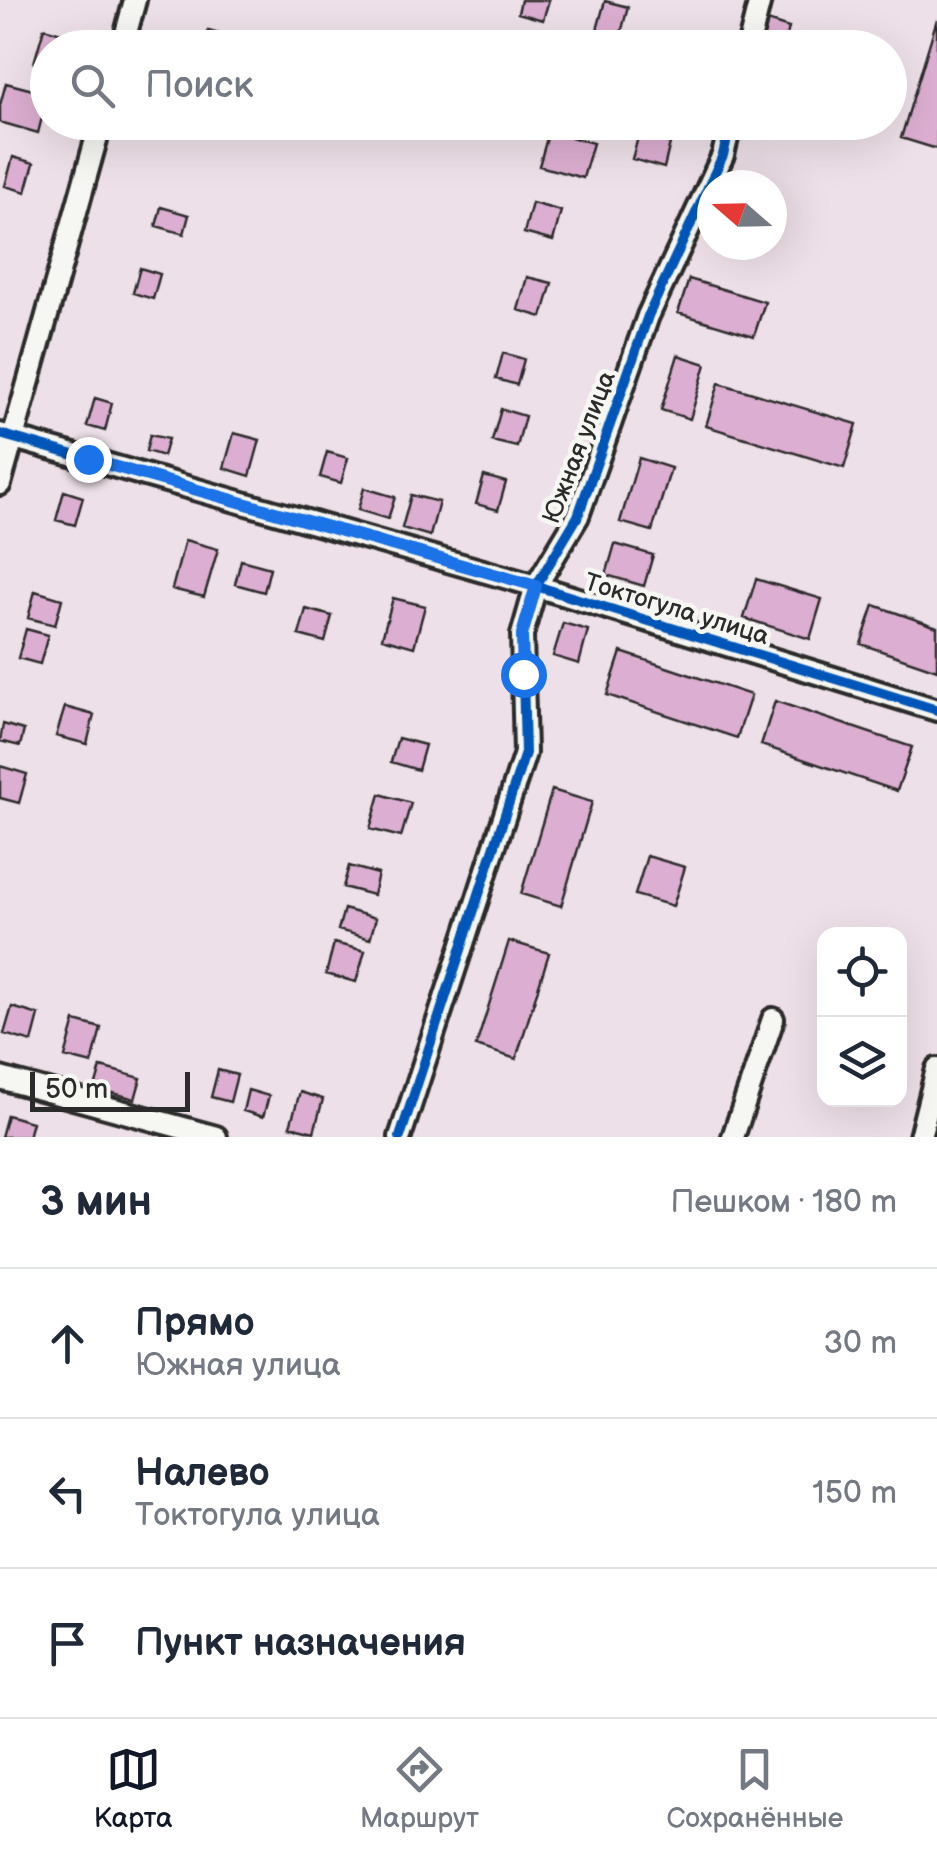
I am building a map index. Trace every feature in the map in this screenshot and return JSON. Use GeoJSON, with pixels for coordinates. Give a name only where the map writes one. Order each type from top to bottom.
{"type":"FeatureCollection","features":[{"type":"Feature","properties":{"kind":"street"},"geometry":{"type":"LineString","coordinates":[[127,30],[136,0]]}},
{"type":"Feature","properties":{"kind":"street"},"geometry":{"type":"LineString","coordinates":[[736,0],[758,3],[752,30]]}},
{"type":"Feature","properties":{"kind":"street"},"geometry":{"type":"LineString","coordinates":[[0,484],[7,436],[96,140]]}},
{"type":"Feature","properties":{"kind":"street","name":"Южная улица"},"geometry":{"type":"LineString","coordinates":[[400,1137],[525,753],[522,635],[536,586],[578,516],[648,316],[727,140]]}},
{"type":"Feature","properties":{"kind":"street","name":"Токтогула улица"},"geometry":{"type":"LineString","coordinates":[[7,436],[536,586],[937,710]]}},
{"type":"Feature","properties":{"kind":"street"},"geometry":{"type":"LineString","coordinates":[[733,1137],[773,1019]]}},
{"type":"Feature","properties":{"kind":"street"},"geometry":{"type":"LineString","coordinates":[[927,1126],[937,1069]]}},
{"type":"Feature","properties":{"kind":"street"},"geometry":{"type":"LineString","coordinates":[[0,1078],[216,1137]]}},
{"type":"Feature","properties":{"kind":"building"},"geometry":{"type":"Polygon","coordinates":[[[521,0],[549,0],[543,20],[518,13],[521,0]]]}},
{"type":"Feature","properties":{"kind":"building"},"geometry":{"type":"Polygon","coordinates":[[[605,1],[628,7],[622,30],[597,30],[605,1]]]}},
{"type":"Feature","properties":{"kind":"building"},"geometry":{"type":"Polygon","coordinates":[[[937,19],[937,149],[907,140],[907,118],[937,19]]]}},
{"type":"Feature","properties":{"kind":"building"},"geometry":{"type":"Polygon","coordinates":[[[764,20],[789,28],[788,30],[761,30],[764,20]]]}},
{"type":"Feature","properties":{"kind":"building"},"geometry":{"type":"Polygon","coordinates":[[[6,83],[30,89],[30,131],[0,122],[6,83]]]}},
{"type":"Feature","properties":{"kind":"building"},"geometry":{"type":"Polygon","coordinates":[[[546,140],[593,143],[583,178],[539,166],[546,140]]]}},
{"type":"Feature","properties":{"kind":"building"},"geometry":{"type":"Polygon","coordinates":[[[637,140],[670,143],[664,168],[632,159],[637,140]]]}},
{"type":"Feature","properties":{"kind":"building"},"geometry":{"type":"Polygon","coordinates":[[[13,157],[34,163],[26,192],[5,186],[13,157]]]}},
{"type":"Feature","properties":{"kind":"building"},"geometry":{"type":"Polygon","coordinates":[[[532,203],[561,211],[553,241],[524,233],[532,203]]]}},
{"type":"Feature","properties":{"kind":"building"},"geometry":{"type":"Polygon","coordinates":[[[161,207],[189,215],[184,234],[156,226],[161,207]]]}},
{"type":"Feature","properties":{"kind":"building"},"geometry":{"type":"Polygon","coordinates":[[[140,268],[160,274],[153,299],[133,293],[140,268]]]}},
{"type":"Feature","properties":{"kind":"building"},"geometry":{"type":"Polygon","coordinates":[[[527,277],[552,283],[542,317],[518,310],[527,277]]]}},
{"type":"Feature","properties":{"kind":"building"},"geometry":{"type":"Polygon","coordinates":[[[689,279],[765,302],[754,336],[678,313],[689,279]]]}},
{"type":"Feature","properties":{"kind":"building"},"geometry":{"type":"Polygon","coordinates":[[[503,353],[524,359],[517,385],[496,379],[503,353]]]}},
{"type":"Feature","properties":{"kind":"building"},"geometry":{"type":"Polygon","coordinates":[[[678,355],[706,364],[690,419],[661,410],[678,355]]]}},
{"type":"Feature","properties":{"kind":"building"},"geometry":{"type":"Polygon","coordinates":[[[719,383],[857,424],[844,468],[706,426],[719,383]]]}},
{"type":"Feature","properties":{"kind":"building"},"geometry":{"type":"Polygon","coordinates":[[[95,398],[112,403],[105,431],[87,426],[95,398]]]}},
{"type":"Feature","properties":{"kind":"building"},"geometry":{"type":"Polygon","coordinates":[[[501,409],[525,416],[517,447],[492,441],[501,409]]]}},
{"type":"Feature","properties":{"kind":"building"},"geometry":{"type":"Polygon","coordinates":[[[234,433],[260,440],[250,476],[224,468],[234,433]]]}},
{"type":"Feature","properties":{"kind":"building"},"geometry":{"type":"Polygon","coordinates":[[[150,435],[168,439],[163,456],[146,451],[150,435]]]}},
{"type":"Feature","properties":{"kind":"building"},"geometry":{"type":"Polygon","coordinates":[[[327,452],[348,458],[341,483],[320,477],[327,452]]]}},
{"type":"Feature","properties":{"kind":"building"},"geometry":{"type":"Polygon","coordinates":[[[639,458],[671,468],[652,531],[620,522],[639,458]]]}},
{"type":"Feature","properties":{"kind":"building"},"geometry":{"type":"Polygon","coordinates":[[[484,476],[506,482],[498,510],[476,504],[484,476]]]}},
{"type":"Feature","properties":{"kind":"building"},"geometry":{"type":"Polygon","coordinates":[[[364,488],[395,497],[388,519],[358,510],[364,488]]]}},
{"type":"Feature","properties":{"kind":"building"},"geometry":{"type":"Polygon","coordinates":[[[64,491],[83,497],[75,525],[56,520],[64,491]]]}},
{"type":"Feature","properties":{"kind":"building"},"geometry":{"type":"Polygon","coordinates":[[[411,495],[439,502],[430,536],[402,528],[411,495]]]}},
{"type":"Feature","properties":{"kind":"building"},"geometry":{"type":"Polygon","coordinates":[[[185,540],[218,549],[204,597],[172,589],[185,540]]]}},
{"type":"Feature","properties":{"kind":"building"},"geometry":{"type":"Polygon","coordinates":[[[615,544],[653,555],[644,586],[606,575],[615,544]]]}},
{"type":"Feature","properties":{"kind":"building"},"geometry":{"type":"Polygon","coordinates":[[[241,560],[270,568],[264,592],[235,584],[241,560]]]}},
{"type":"Feature","properties":{"kind":"building"},"geometry":{"type":"Polygon","coordinates":[[[756,579],[822,599],[810,639],[744,618],[756,579]]]}},
{"type":"Feature","properties":{"kind":"building"},"geometry":{"type":"Polygon","coordinates":[[[35,591],[62,599],[55,625],[28,618],[35,591]]]}},
{"type":"Feature","properties":{"kind":"building"},"geometry":{"type":"Polygon","coordinates":[[[393,598],[425,606],[414,647],[382,638],[393,598]]]}},
{"type":"Feature","properties":{"kind":"building"},"geometry":{"type":"Polygon","coordinates":[[[874,605],[937,627],[937,670],[861,644],[874,605]]]}},
{"type":"Feature","properties":{"kind":"building"},"geometry":{"type":"Polygon","coordinates":[[[306,609],[332,616],[325,642],[299,635],[306,609]]]}},
{"type":"Feature","properties":{"kind":"building"},"geometry":{"type":"Polygon","coordinates":[[[563,623],[588,630],[579,664],[553,656],[563,623]]]}},
{"type":"Feature","properties":{"kind":"building"},"geometry":{"type":"Polygon","coordinates":[[[26,629],[48,635],[40,664],[18,658],[26,629]]]}},
{"type":"Feature","properties":{"kind":"building"},"geometry":{"type":"Polygon","coordinates":[[[621,652],[751,695],[737,738],[607,695],[621,652]]]}},
{"type":"Feature","properties":{"kind":"building"},"geometry":{"type":"Polygon","coordinates":[[[775,701],[912,747],[897,791],[761,745],[775,701]]]}},
{"type":"Feature","properties":{"kind":"building"},"geometry":{"type":"Polygon","coordinates":[[[65,707],[94,715],[87,744],[56,736],[65,707]]]}},
{"type":"Feature","properties":{"kind":"building"},"geometry":{"type":"Polygon","coordinates":[[[3,724],[24,730],[20,746],[0,741],[3,724]]]}},
{"type":"Feature","properties":{"kind":"building"},"geometry":{"type":"Polygon","coordinates":[[[398,738],[425,745],[418,770],[391,762],[398,738]]]}},
{"type":"Feature","properties":{"kind":"building"},"geometry":{"type":"Polygon","coordinates":[[[0,766],[27,774],[19,803],[0,798],[0,766]]]}},
{"type":"Feature","properties":{"kind":"building"},"geometry":{"type":"Polygon","coordinates":[[[552,790],[592,802],[561,906],[521,894],[552,790]]]}},
{"type":"Feature","properties":{"kind":"building"},"geometry":{"type":"Polygon","coordinates":[[[380,794],[411,803],[401,837],[370,829],[380,794]]]}},
{"type":"Feature","properties":{"kind":"building"},"geometry":{"type":"Polygon","coordinates":[[[647,856],[685,867],[673,906],[635,895],[647,856]]]}},
{"type":"Feature","properties":{"kind":"building"},"geometry":{"type":"Polygon","coordinates":[[[349,866],[378,874],[373,895],[343,887],[349,866]]]}},
{"type":"Feature","properties":{"kind":"building"},"geometry":{"type":"Polygon","coordinates":[[[344,909],[376,918],[370,939],[338,930],[344,909]]]}},
{"type":"Feature","properties":{"kind":"building"},"geometry":{"type":"Polygon","coordinates":[[[509,941],[549,953],[516,1059],[476,1046],[509,941]]]}},
{"type":"Feature","properties":{"kind":"building"},"geometry":{"type":"Polygon","coordinates":[[[334,943],[365,951],[356,982],[326,974],[334,943]]]}},
{"type":"Feature","properties":{"kind":"building"},"geometry":{"type":"Polygon","coordinates":[[[12,1007],[39,1015],[32,1042],[4,1034],[12,1007]]]}},
{"type":"Feature","properties":{"kind":"building"},"geometry":{"type":"Polygon","coordinates":[[[75,1021],[101,1028],[92,1064],[65,1057],[75,1021]]]}},
{"type":"Feature","properties":{"kind":"building"},"geometry":{"type":"Polygon","coordinates":[[[101,1067],[141,1078],[135,1099],[95,1088],[101,1067]]]}},
{"type":"Feature","properties":{"kind":"building"},"geometry":{"type":"Polygon","coordinates":[[[218,1070],[237,1075],[230,1102],[211,1097],[218,1070]]]}},
{"type":"Feature","properties":{"kind":"building"},"geometry":{"type":"Polygon","coordinates":[[[248,1090],[269,1096],[263,1117],[243,1111],[248,1090]]]}},
{"type":"Feature","properties":{"kind":"building"},"geometry":{"type":"Polygon","coordinates":[[[300,1092],[323,1099],[314,1132],[290,1126],[300,1092]]]}},
{"type":"Feature","properties":{"kind":"building"},"geometry":{"type":"Polygon","coordinates":[[[7,1115],[32,1122],[28,1137],[1,1137],[7,1115]]]}},
{"type":"Feature","properties":{"kind":"cycle path"},"geometry":{"type":"LineString","coordinates":[[400,1137],[525,753],[522,635],[536,586],[578,516],[648,316],[727,140]]}},
{"type":"Feature","properties":{"kind":"cycle path"},"geometry":{"type":"LineString","coordinates":[[0,434],[536,586],[937,710]]}},
{"type":"Feature","properties":{"kind":"route"},"geometry":{"type":"LineString","coordinates":[[88,459],[536,586],[522,635],[523,674]]}}]}
